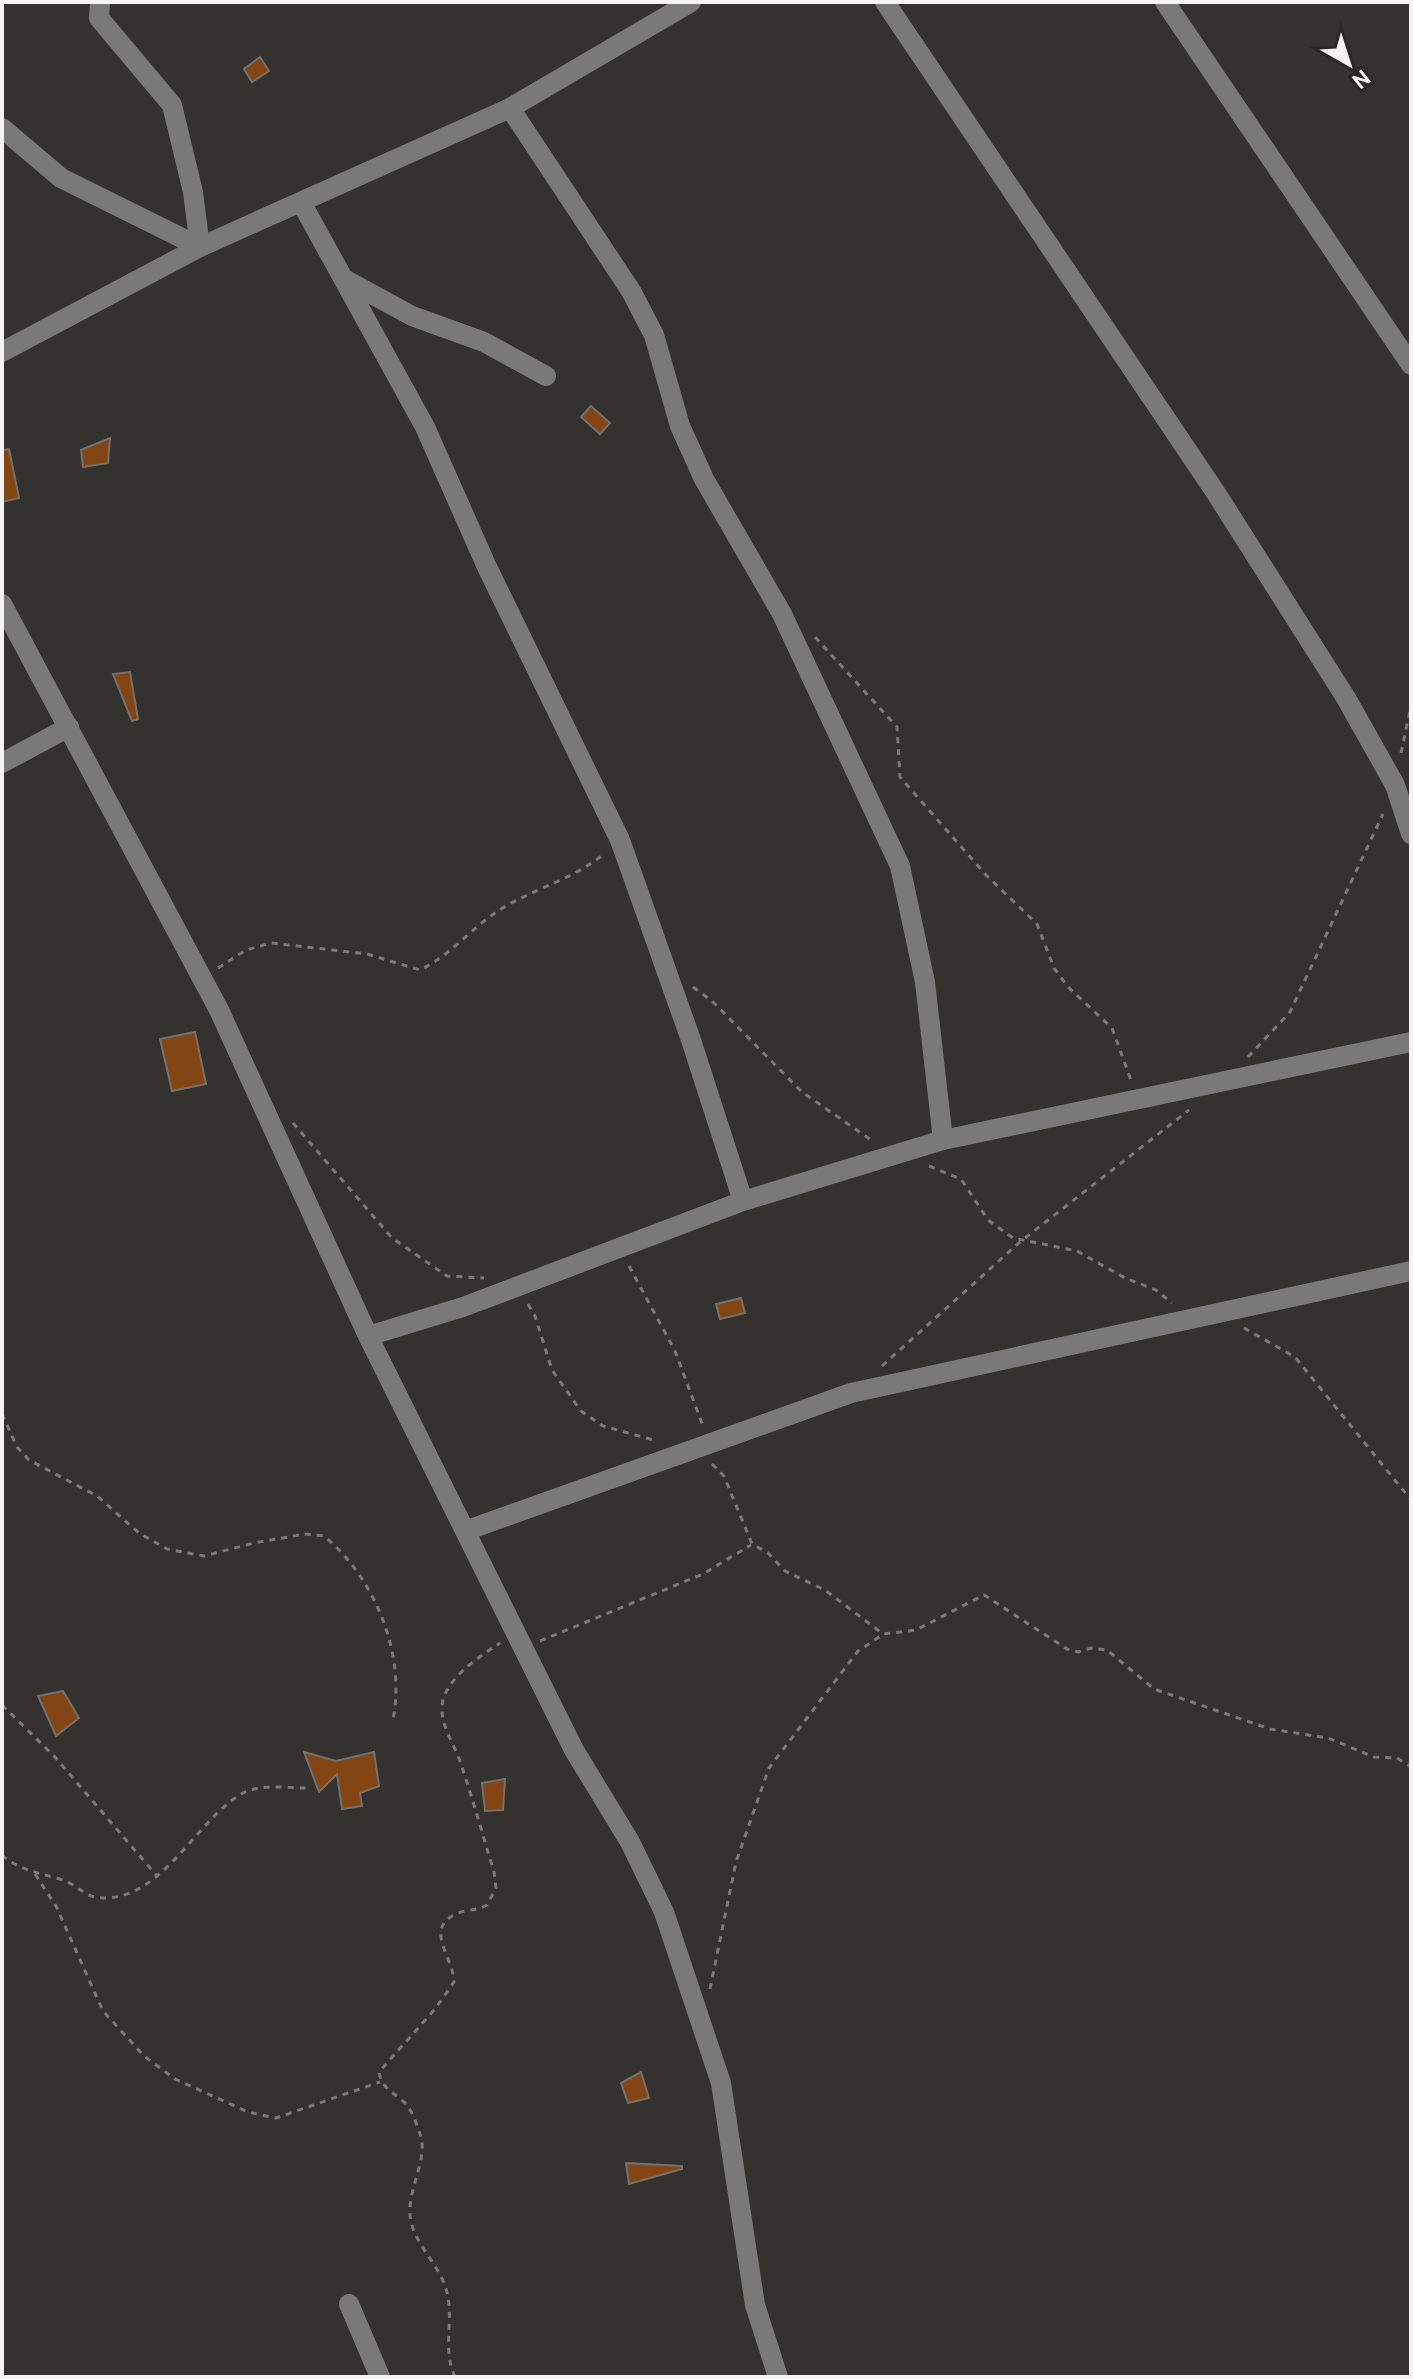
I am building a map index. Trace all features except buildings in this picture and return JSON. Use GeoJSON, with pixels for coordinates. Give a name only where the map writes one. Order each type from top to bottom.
{"type":"FeatureCollection","features":[{"type":"Feature","properties":{"kind":"street"},"geometry":{"type":"LineString","coordinates":[[100,2],[99,18],[172,105],[193,192],[200,247]]}},
{"type":"Feature","properties":{"kind":"street"},"geometry":{"type":"LineString","coordinates":[[885,2],[1216,493],[1346,698],[1395,785],[1411,834]]}},
{"type":"Feature","properties":{"kind":"street"},"geometry":{"type":"LineString","coordinates":[[1165,2],[1411,365]]}},
{"type":"Feature","properties":{"kind":"street"},"geometry":{"type":"LineString","coordinates":[[2,352],[200,247],[510,108],[687,3]]}},
{"type":"Feature","properties":{"kind":"street"},"geometry":{"type":"LineString","coordinates":[[510,108],[631,291],[654,335],[686,440],[704,479],[782,614],[900,866],[925,982],[943,1140]]}},
{"type":"Feature","properties":{"kind":"street"},"geometry":{"type":"LineString","coordinates":[[2,128],[61,178],[200,247]]}},
{"type":"Feature","properties":{"kind":"street"},"geometry":{"type":"LineString","coordinates":[[301,202],[425,427],[487,567],[620,840],[691,1040],[743,1201]]}},
{"type":"Feature","properties":{"kind":"street"},"geometry":{"type":"LineString","coordinates":[[346,280],[412,316],[484,342],[546,376]]}},
{"type":"Feature","properties":{"kind":"street"},"geometry":{"type":"LineString","coordinates":[[2,604],[203,978],[368,1336],[574,1750],[630,1842],[664,1912],[721,2083],[755,2305],[778,2377]]}},
{"type":"Feature","properties":{"kind":"street"},"geometry":{"type":"LineString","coordinates":[[2,763],[69,727]]}},
{"type":"Feature","properties":{"kind":"street"},"geometry":{"type":"LineString","coordinates":[[368,1336],[511,1290],[743,1201],[943,1140],[1411,1042]]}},
{"type":"Feature","properties":{"kind":"street"},"geometry":{"type":"LineString","coordinates":[[465,1531],[851,1393],[1411,1271]]}},
{"type":"Feature","properties":{"kind":"street"},"geometry":{"type":"LineString","coordinates":[[349,2304],[380,2377]]}},
{"type":"Feature","properties":{"kind":"path"},"geometry":{"type":"LineString","coordinates":[[805,629],[897,727],[900,744],[897,768],[910,792],[986,875],[1037,924],[1054,968],[1068,987],[1112,1028],[1137,1099]]}},
{"type":"Feature","properties":{"kind":"path"},"geometry":{"type":"LineString","coordinates":[[1395,785],[1411,706]]}},
{"type":"Feature","properties":{"kind":"path"},"geometry":{"type":"LineString","coordinates":[[203,978],[246,950],[271,943],[367,954],[420,970],[434,963],[497,911],[586,869],[620,840]]}},
{"type":"Feature","properties":{"kind":"path"},"geometry":{"type":"LineString","coordinates":[[691,985],[706,995],[802,1092],[864,1137],[961,1179],[971,1189],[988,1220],[1013,1238],[1077,1251],[1125,1278],[1156,1290],[1195,1318]]}},
{"type":"Feature","properties":{"kind":"path"},"geometry":{"type":"LineString","coordinates":[[261,1100],[286,1116],[304,1134],[376,1221],[414,1257],[447,1276],[485,1279],[522,1297],[535,1316],[552,1370],[591,1420],[700,1448]]}},
{"type":"Feature","properties":{"kind":"path"},"geometry":{"type":"LineString","coordinates":[[622,1248],[630,1271],[675,1351],[700,1448],[724,1476],[752,1544],[768,1553],[785,1571],[825,1590],[883,1634]]}},
{"type":"Feature","properties":{"kind":"path"},"geometry":{"type":"LineString","coordinates":[[1221,1313],[1295,1357],[1411,1500]]}},
{"type":"Feature","properties":{"kind":"path"},"geometry":{"type":"LineString","coordinates":[[2,1414],[17,1447],[29,1460],[97,1496],[139,1533],[167,1549],[204,1556],[305,1534],[324,1536],[360,1575],[377,1605],[399,1690],[393,1720]]}},
{"type":"Feature","properties":{"kind":"path"},"geometry":{"type":"LineString","coordinates":[[455,2377],[448,2363],[446,2343],[447,2289],[413,2229],[410,2216],[411,2191],[422,2148],[420,2135],[408,2107],[381,2082],[379,2072],[435,2009],[454,1982],[439,1937],[445,1921],[457,1913],[487,1905],[496,1888],[461,1764],[441,1711],[447,1691],[472,1661],[521,1639],[703,1574],[752,1544]]}},
{"type":"Feature","properties":{"kind":"path"},"geometry":{"type":"LineString","coordinates":[[709,1992],[736,1862],[769,1768],[858,1651],[883,1634],[916,1630],[984,1595],[1067,1649],[1078,1652],[1091,1648],[1115,1655],[1154,1689],[1270,1729],[1328,1738],[1374,1757],[1397,1758],[1411,1767]]}},
{"type":"Feature","properties":{"kind":"path"},"geometry":{"type":"LineString","coordinates":[[2,1705],[54,1756],[157,1876]]}},
{"type":"Feature","properties":{"kind":"path"},"geometry":{"type":"LineString","coordinates":[[2,1855],[35,1874],[75,1885],[91,1897],[109,1898],[126,1894],[157,1876],[243,1793],[274,1787],[306,1788]]}},
{"type":"Feature","properties":{"kind":"path"},"geometry":{"type":"LineString","coordinates":[[35,1874],[56,1906],[103,2011],[144,2056],[175,2079],[248,2112],[276,2118],[381,2082]]}}]}
